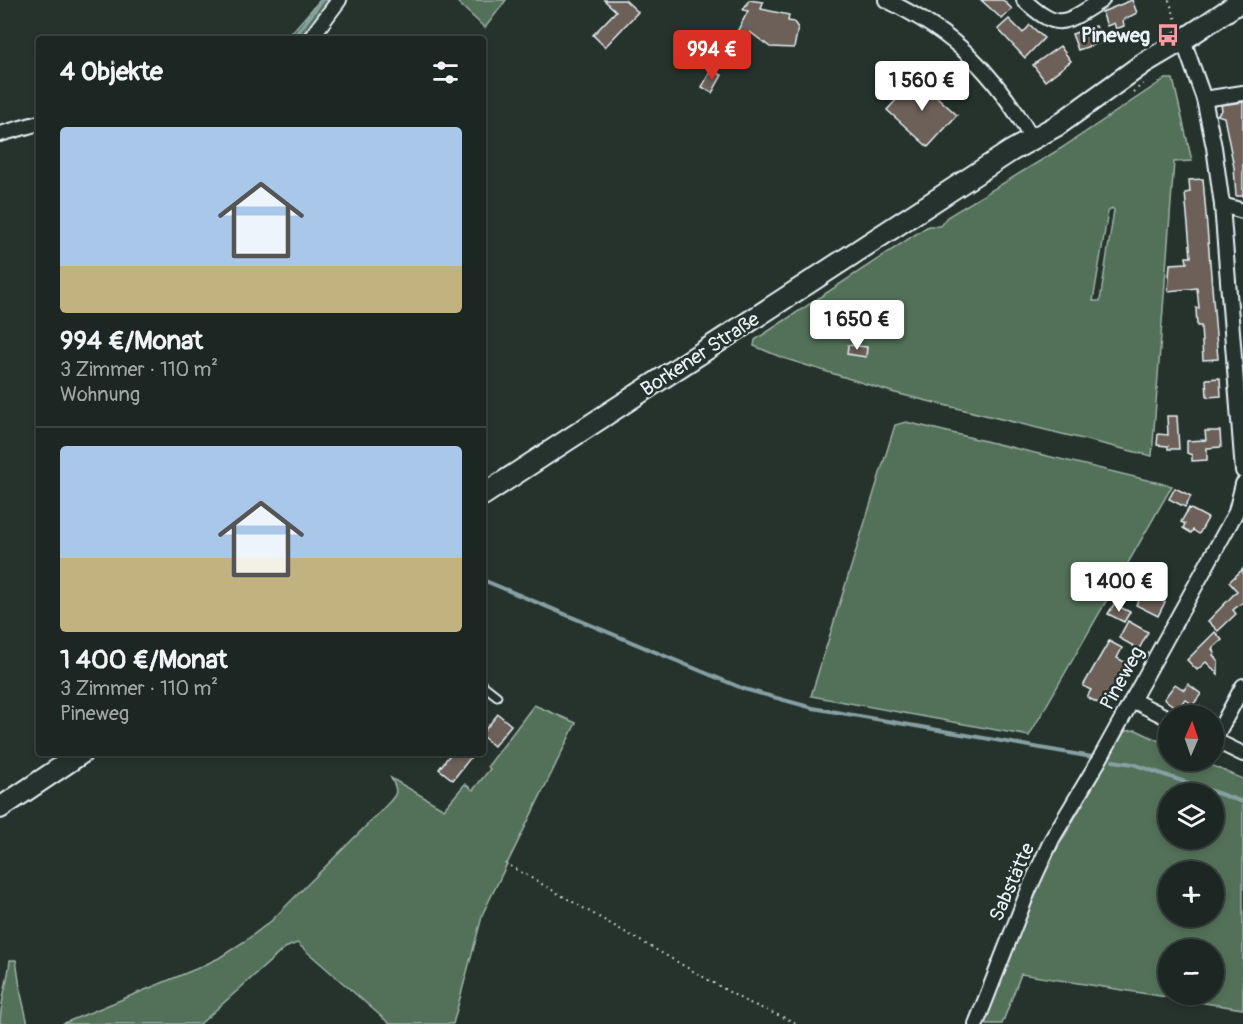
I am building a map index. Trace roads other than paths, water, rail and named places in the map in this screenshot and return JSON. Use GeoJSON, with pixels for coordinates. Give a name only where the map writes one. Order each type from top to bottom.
{"type":"FeatureCollection","features":[{"type":"Feature","properties":{"kind":"main road","name":"Borkener Straße"},"geometry":{"type":"LineString","coordinates":[[486,493],[1007,154],[1058,125],[1144,63],[1243,0]]}},
{"type":"Feature","properties":{"kind":"main road"},"geometry":{"type":"LineString","coordinates":[[0,808],[78,756]]}},
{"type":"Feature","properties":{"kind":"street"},"geometry":{"type":"LineString","coordinates":[[312,36],[339,0]]}},
{"type":"Feature","properties":{"kind":"street"},"geometry":{"type":"LineString","coordinates":[[886,0],[918,15],[973,57],[999,87],[1032,139]]}},
{"type":"Feature","properties":{"kind":"street"},"geometry":{"type":"LineString","coordinates":[[1024,0],[1041,16],[1059,22],[1072,19],[1102,0]]}},
{"type":"Feature","properties":{"kind":"street"},"geometry":{"type":"LineString","coordinates":[[1183,40],[1204,99],[1214,147],[1239,358],[1243,471]]}},
{"type":"Feature","properties":{"kind":"street"},"geometry":{"type":"LineString","coordinates":[[1204,99],[1243,93]]}},
{"type":"Feature","properties":{"kind":"street"},"geometry":{"type":"LineString","coordinates":[[0,134],[36,124]]}},
{"type":"Feature","properties":{"kind":"street"},"geometry":{"type":"LineString","coordinates":[[1222,205],[1243,211]]}},
{"type":"Feature","properties":{"kind":"street","name":"Pineweg"},"geometry":{"type":"LineString","coordinates":[[1098,762],[1230,524],[1243,491]]}},
{"type":"Feature","properties":{"kind":"street"},"geometry":{"type":"LineString","coordinates":[[1224,721],[1243,686]]}},
{"type":"Feature","properties":{"kind":"street"},"geometry":{"type":"LineString","coordinates":[[1132,700],[1158,713]]}},
{"type":"Feature","properties":{"kind":"street"},"geometry":{"type":"LineString","coordinates":[[1224,745],[1243,754]]}},
{"type":"Feature","properties":{"kind":"street","name":"Sabstätte"},"geometry":{"type":"LineString","coordinates":[[976,1024],[1029,889],[1053,839],[1098,762]]}},
{"type":"Feature","properties":{"kind":"lane"},"geometry":{"type":"LineString","coordinates":[[486,687],[497,696]]}},
{"type":"Feature","properties":{"kind":"waterway"},"geometry":{"type":"LineString","coordinates":[[295,36],[322,0]]}},
{"type":"Feature","properties":{"kind":"waterway"},"geometry":{"type":"LineString","coordinates":[[486,581],[744,689],[813,708],[1092,757]]}},
{"type":"Feature","properties":{"kind":"waterway"},"geometry":{"type":"LineString","coordinates":[[1113,761],[1133,764],[1243,802]]}},
{"type":"Feature","properties":{"kind":"place","name":"Pineweg"},"geometry":{"type":"Point","coordinates":[1168,35]}}]}
